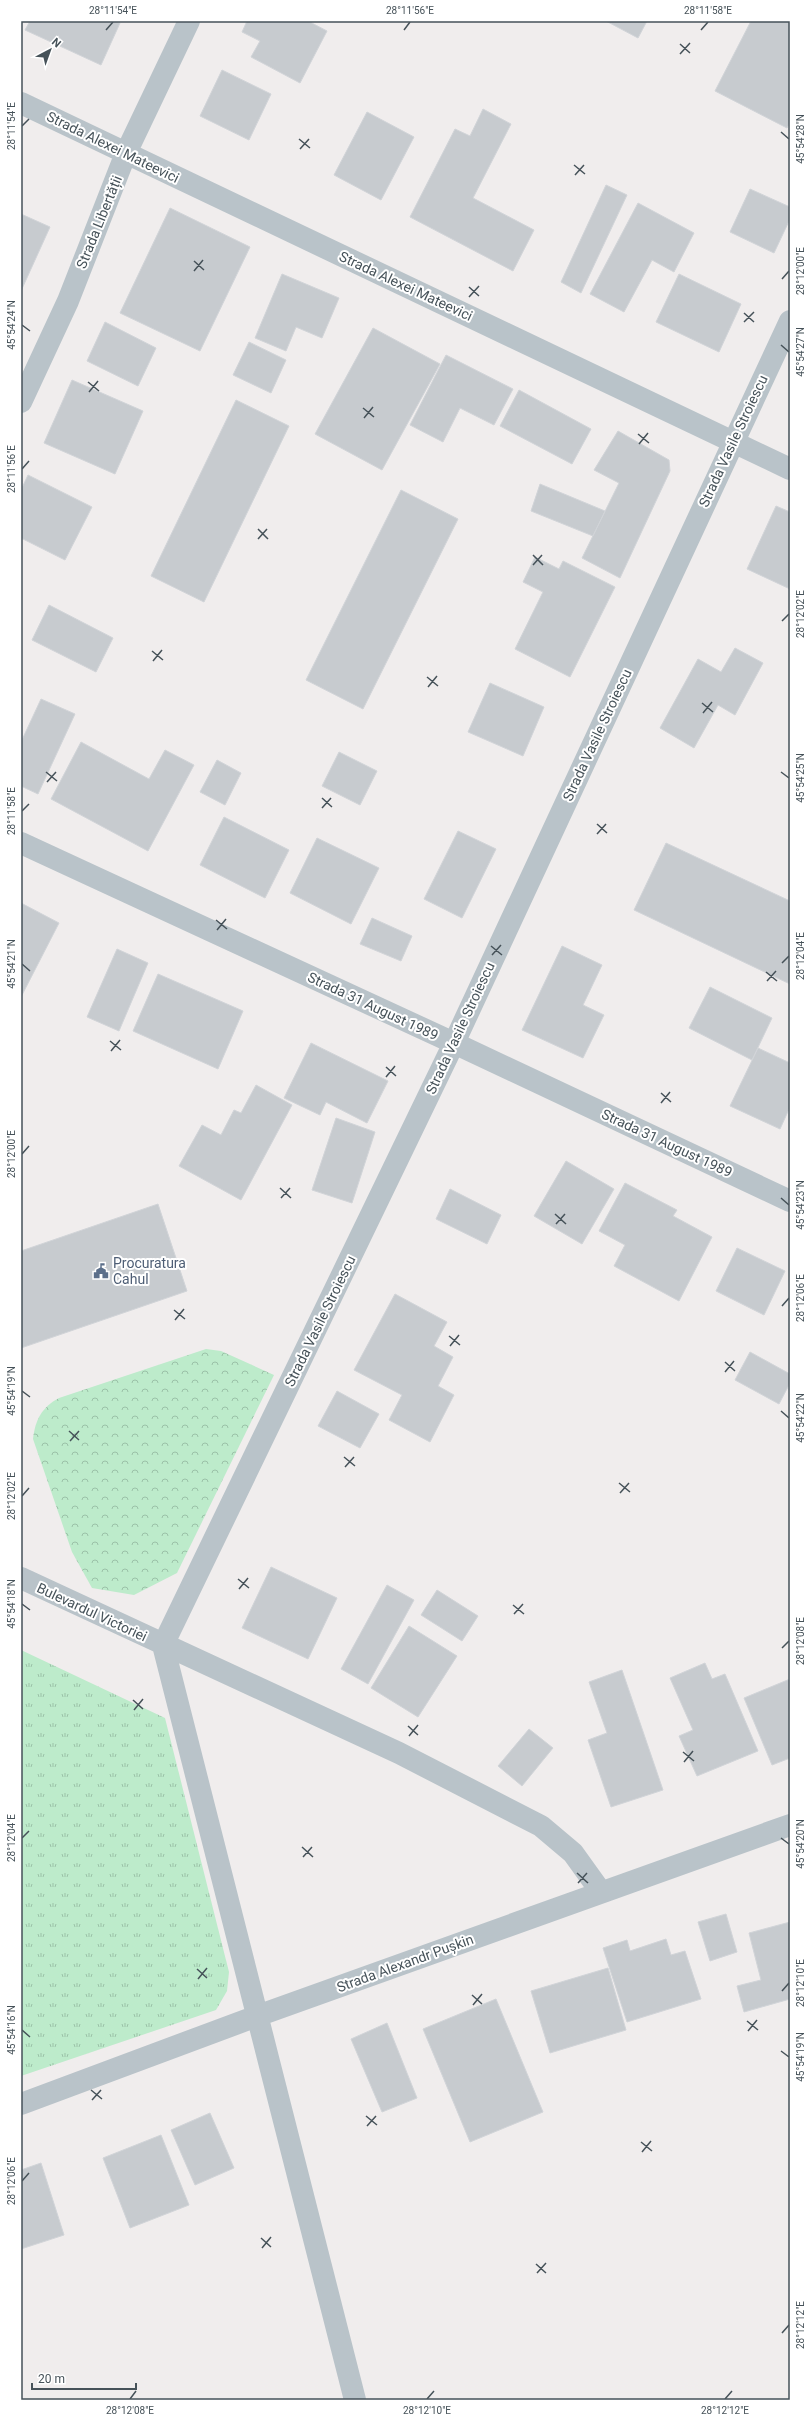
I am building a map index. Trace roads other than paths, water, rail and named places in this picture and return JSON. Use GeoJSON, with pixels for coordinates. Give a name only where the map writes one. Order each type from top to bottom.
{"type":"FeatureCollection","features":[{"type":"Feature","properties":{"kind":"street","name":"Strada Libertății"},"geometry":{"type":"LineString","coordinates":[[21,402],[68,301],[126,154],[189,21]]}},
{"type":"Feature","properties":{"kind":"street","name":"Strada Alexei Mateevici"},"geometry":{"type":"LineString","coordinates":[[21,103],[790,469]]}},
{"type":"Feature","properties":{"kind":"street","name":"Strada Vasile Stroiescu"},"geometry":{"type":"LineString","coordinates":[[163,1645],[454,1043],[732,441],[790,321]]}},
{"type":"Feature","properties":{"kind":"street","name":"Strada 31 August 1989"},"geometry":{"type":"LineString","coordinates":[[21,843],[454,1043],[790,1201]]}},
{"type":"Feature","properties":{"kind":"street","name":"Bulevardul Victoriei"},"geometry":{"type":"LineString","coordinates":[[21,1578],[399,1753],[541,1826],[573,1853],[601,1892]]}},
{"type":"Feature","properties":{"kind":"street"},"geometry":{"type":"LineString","coordinates":[[163,1645],[355,2400]]}},
{"type":"Feature","properties":{"kind":"street","name":"Strada Alexandr Pușkin"},"geometry":{"type":"LineString","coordinates":[[21,2104],[257,2016],[790,1825]]}},
{"type":"Feature","properties":{"kind":"place","name":"Procuratura Cahul"},"geometry":{"type":"Point","coordinates":[101,1271]}}]}
